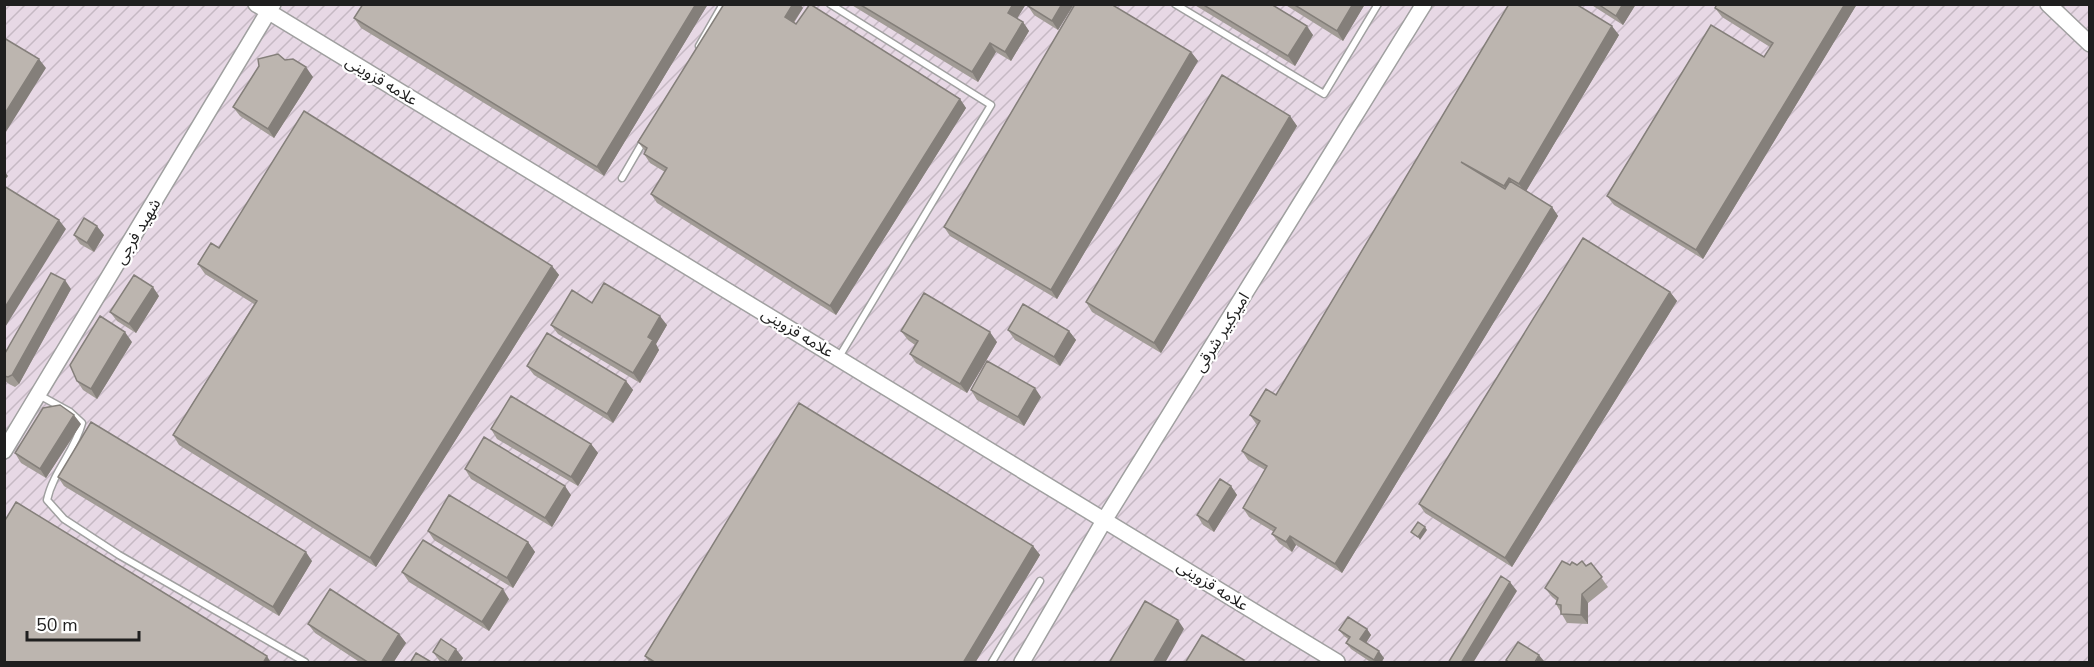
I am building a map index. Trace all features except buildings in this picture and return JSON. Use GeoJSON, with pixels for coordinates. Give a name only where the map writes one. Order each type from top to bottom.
{"type":"FeatureCollection","features":[{"type":"Feature","properties":{"kind":"street","name":"امیرکبیر شرقی"},"geometry":{"type":"LineString","coordinates":[[1022,663],[1105,519],[1424,4]]}},
{"type":"Feature","properties":{"kind":"street"},"geometry":{"type":"LineString","coordinates":[[2048,4],[2090,44]]}},
{"type":"Feature","properties":{"kind":"street","name":"علامه قزوینی"},"geometry":{"type":"LineString","coordinates":[[266,7],[1337,663]]}},
{"type":"Feature","properties":{"kind":"street","name":"شهید فرجی"},"geometry":{"type":"LineString","coordinates":[[4,451],[266,7]]}},
{"type":"Feature","properties":{"kind":"lane"},"geometry":{"type":"LineString","coordinates":[[693,56],[723,4]]}},
{"type":"Feature","properties":{"kind":"lane"},"geometry":{"type":"LineString","coordinates":[[830,4],[991,105],[839,357]]}},
{"type":"Feature","properties":{"kind":"lane"},"geometry":{"type":"LineString","coordinates":[[1175,4],[1324,94],[1378,4]]}},
{"type":"Feature","properties":{"kind":"lane"},"geometry":{"type":"LineString","coordinates":[[622,178],[646,137]]}},
{"type":"Feature","properties":{"kind":"lane"},"geometry":{"type":"LineString","coordinates":[[39,394],[70,412],[82,423],[79,434],[50,487],[47,500],[64,519],[119,555],[305,663]]}},
{"type":"Feature","properties":{"kind":"lane"},"geometry":{"type":"LineString","coordinates":[[992,663],[1040,581]]}},
{"type":"Feature","properties":{"kind":"shaded area"},"geometry":{"type":"Polygon","coordinates":[[[5,5],[2089,5],[2089,662],[5,662],[5,5]]]}}]}
